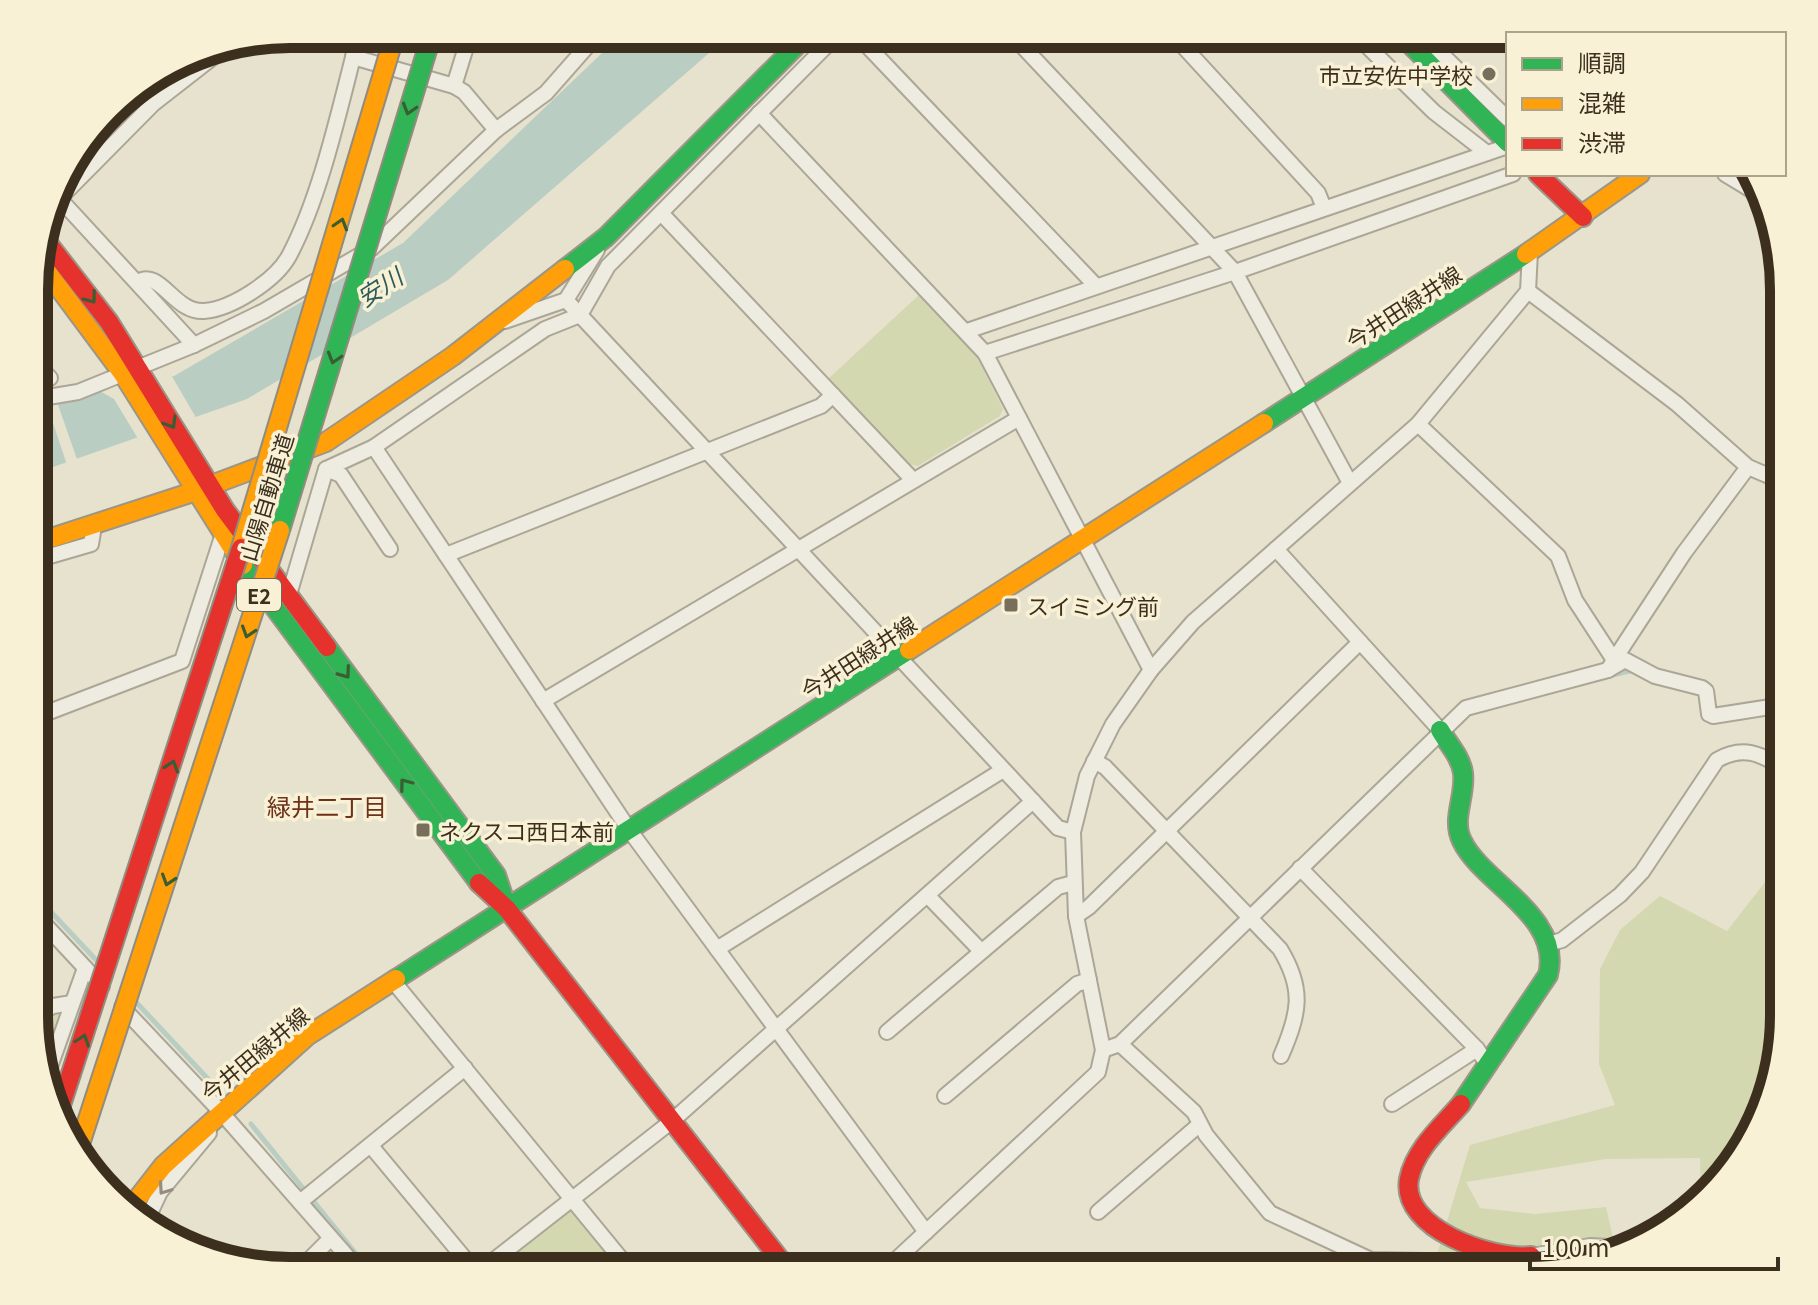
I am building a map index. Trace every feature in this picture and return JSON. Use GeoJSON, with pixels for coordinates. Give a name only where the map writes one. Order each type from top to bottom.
{"type":"FeatureCollection","features":[{"type":"Feature","properties":{"kind":"main road","name":"山陽自動車道"},"geometry":{"type":"LineString","coordinates":[[63,1099],[255,506],[391,48]]}},
{"type":"Feature","properties":{"kind":"main road","name":"山陽自動車道"},"geometry":{"type":"LineString","coordinates":[[82,1139],[285,515],[428,48]]}},
{"type":"Feature","properties":{"kind":"main road"},"geometry":{"type":"LineString","coordinates":[[48,539],[94,526],[197,483],[326,442],[496,323],[606,237],[794,48]]}},
{"type":"Feature","properties":{"kind":"main road"},"geometry":{"type":"LineString","coordinates":[[1414,49],[1506,143]]}},
{"type":"Feature","properties":{"kind":"main road"},"geometry":{"type":"LineString","coordinates":[[1540,176],[1583,217]]}},
{"type":"Feature","properties":{"kind":"main road","name":"今井田緑井線"},"geometry":{"type":"LineString","coordinates":[[136,1201],[163,1166],[307,1036],[1530,252],[1637,176]]}},
{"type":"Feature","properties":{"kind":"main road"},"geometry":{"type":"LineString","coordinates":[[52,248],[109,322],[132,374],[197,483],[481,886],[507,909],[778,1256]]}},
{"type":"Feature","properties":{"kind":"main road"},"geometry":{"type":"LineString","coordinates":[[49,273],[132,374]]}},
{"type":"Feature","properties":{"kind":"main road"},"geometry":{"type":"LineString","coordinates":[[197,483],[222,537],[283,603]]}},
{"type":"Feature","properties":{"kind":"main road"},"geometry":{"type":"LineString","coordinates":[[1440,730],[1461,765],[1463,783],[1455,824],[1462,842],[1549,944],[1552,959],[1548,975],[1488,1065],[1423,1148],[1409,1177],[1410,1196],[1424,1217],[1445,1234],[1496,1257]]}},
{"type":"Feature","properties":{"kind":"main road"},"geometry":{"type":"LineString","coordinates":[[1524,1257],[1531,1256]]}},
{"type":"Feature","properties":{"kind":"street"},"geometry":{"type":"LineString","coordinates":[[138,282],[144,278],[154,279],[186,309],[205,311],[231,302],[275,275],[289,256],[318,181],[355,48]]}},
{"type":"Feature","properties":{"kind":"street"},"geometry":{"type":"LineString","coordinates":[[454,86],[466,48]]}},
{"type":"Feature","properties":{"kind":"street"},"geometry":{"type":"LineString","coordinates":[[48,397],[78,392],[132,374],[264,311],[372,248],[496,130],[546,93],[585,48]]}},
{"type":"Feature","properties":{"kind":"street"},"geometry":{"type":"LineString","coordinates":[[283,603],[326,469],[374,447],[545,329],[580,315],[608,266],[824,48]]}},
{"type":"Feature","properties":{"kind":"street"},"geometry":{"type":"LineString","coordinates":[[870,48],[1096,286]]}},
{"type":"Feature","properties":{"kind":"street"},"geometry":{"type":"LineString","coordinates":[[1025,49],[1235,272],[1350,483]]}},
{"type":"Feature","properties":{"kind":"street"},"geometry":{"type":"LineString","coordinates":[[1186,49],[1318,193],[1324,208]]}},
{"type":"Feature","properties":{"kind":"street"},"geometry":{"type":"LineString","coordinates":[[1370,49],[1434,112],[1487,153]]}},
{"type":"Feature","properties":{"kind":"street"},"geometry":{"type":"LineString","coordinates":[[1436,49],[1506,117]]}},
{"type":"Feature","properties":{"kind":"street"},"geometry":{"type":"LineString","coordinates":[[353,57],[454,86],[464,92],[496,130]]}},
{"type":"Feature","properties":{"kind":"street"},"geometry":{"type":"LineString","coordinates":[[72,185],[153,104],[205,63]]}},
{"type":"Feature","properties":{"kind":"street"},"geometry":{"type":"LineString","coordinates":[[759,113],[985,353],[1151,670]]}},
{"type":"Feature","properties":{"kind":"street"},"geometry":{"type":"LineString","coordinates":[[967,331],[1506,146]]}},
{"type":"Feature","properties":{"kind":"street"},"geometry":{"type":"LineString","coordinates":[[985,353],[1235,272],[1507,176]]}},
{"type":"Feature","properties":{"kind":"street"},"geometry":{"type":"LineString","coordinates":[[1728,176],[1747,187]]}},
{"type":"Feature","properties":{"kind":"street"},"geometry":{"type":"LineString","coordinates":[[63,206],[138,282],[194,345]]}},
{"type":"Feature","properties":{"kind":"street"},"geometry":{"type":"LineString","coordinates":[[661,213],[913,480]]}},
{"type":"Feature","properties":{"kind":"street"},"geometry":{"type":"LineString","coordinates":[[496,323],[566,300],[606,237]]}},
{"type":"Feature","properties":{"kind":"street"},"geometry":{"type":"LineString","coordinates":[[900,1256],[1098,1072],[1103,1050],[1076,916],[1073,832],[1094,761],[1113,724],[1151,670],[1193,622],[1418,424],[1528,291],[1530,252]]}},
{"type":"Feature","properties":{"kind":"street"},"geometry":{"type":"LineString","coordinates":[[1528,291],[1677,404],[1748,467],[1769,476]]}},
{"type":"Feature","properties":{"kind":"street"},"geometry":{"type":"LineString","coordinates":[[566,300],[1058,828],[1073,832]]}},
{"type":"Feature","properties":{"kind":"street"},"geometry":{"type":"LineString","coordinates":[[446,555],[821,406],[833,395]]}},
{"type":"Feature","properties":{"kind":"street"},"geometry":{"type":"LineString","coordinates":[[543,701],[1019,418]]}},
{"type":"Feature","properties":{"kind":"street"},"geometry":{"type":"LineString","coordinates":[[1418,424],[1558,556],[1575,600],[1611,665]]}},
{"type":"Feature","properties":{"kind":"street"},"geometry":{"type":"LineString","coordinates":[[374,447],[630,831],[926,1232]]}},
{"type":"Feature","properties":{"kind":"street"},"geometry":{"type":"LineString","coordinates":[[1611,665],[1684,553],[1748,467]]}},
{"type":"Feature","properties":{"kind":"street"},"geometry":{"type":"LineString","coordinates":[[326,469],[341,475],[390,549]]}},
{"type":"Feature","properties":{"kind":"street"},"geometry":{"type":"LineString","coordinates":[[48,556],[91,544],[94,526]]}},
{"type":"Feature","properties":{"kind":"street"},"geometry":{"type":"LineString","coordinates":[[49,712],[182,661],[222,537]]}},
{"type":"Feature","properties":{"kind":"street"},"geometry":{"type":"LineString","coordinates":[[1276,549],[1440,730]]}},
{"type":"Feature","properties":{"kind":"street"},"geometry":{"type":"LineString","coordinates":[[1076,916],[1360,642]]}},
{"type":"Feature","properties":{"kind":"street"},"geometry":{"type":"LineString","coordinates":[[1103,1050],[1120,1044],[1466,708],[1625,660],[1655,676],[1702,688],[1706,691],[1709,714],[1713,716],[1769,707]]}},
{"type":"Feature","properties":{"kind":"street"},"geometry":{"type":"LineString","coordinates":[[1549,944],[1562,940],[1642,872],[1717,760],[1729,753],[1749,751],[1769,760]]}},
{"type":"Feature","properties":{"kind":"street"},"geometry":{"type":"LineString","coordinates":[[1094,761],[1105,767],[1167,831],[1288,962],[1299,1004],[1281,1056]]}},
{"type":"Feature","properties":{"kind":"street"},"geometry":{"type":"LineString","coordinates":[[717,949],[1003,770]]}},
{"type":"Feature","properties":{"kind":"street"},"geometry":{"type":"LineString","coordinates":[[497,1256],[672,1121],[1033,801]]}},
{"type":"Feature","properties":{"kind":"street"},"geometry":{"type":"LineString","coordinates":[[1300,868],[1477,1049],[1488,1065]]}},
{"type":"Feature","properties":{"kind":"street"},"geometry":{"type":"LineString","coordinates":[[887,1032],[1058,887],[1073,883]]}},
{"type":"Feature","properties":{"kind":"street"},"geometry":{"type":"LineString","coordinates":[[928,896],[981,951]]}},
{"type":"Feature","properties":{"kind":"street"},"geometry":{"type":"LineString","coordinates":[[49,929],[221,1112],[329,1240],[337,1243],[348,1256]]}},
{"type":"Feature","properties":{"kind":"street"},"geometry":{"type":"LineString","coordinates":[[53,1059],[85,968]]}},
{"type":"Feature","properties":{"kind":"street"},"geometry":{"type":"LineString","coordinates":[[945,1096],[1077,984],[1089,980]]}},
{"type":"Feature","properties":{"kind":"street"},"geometry":{"type":"LineString","coordinates":[[393,981],[619,1256]]}},
{"type":"Feature","properties":{"kind":"street"},"geometry":{"type":"LineString","coordinates":[[49,1008],[72,1003]]}},
{"type":"Feature","properties":{"kind":"street"},"geometry":{"type":"LineString","coordinates":[[1120,1044],[1194,1112],[1200,1124],[1270,1213],[1364,1257]]}},
{"type":"Feature","properties":{"kind":"street"},"geometry":{"type":"LineString","coordinates":[[1392,1104],[1477,1049]]}},
{"type":"Feature","properties":{"kind":"street"},"geometry":{"type":"LineString","coordinates":[[300,1202],[465,1068]]}},
{"type":"Feature","properties":{"kind":"street"},"geometry":{"type":"LineString","coordinates":[[151,1212],[160,1192],[204,1142],[221,1112]]}},
{"type":"Feature","properties":{"kind":"street"},"geometry":{"type":"LineString","coordinates":[[1098,1212],[1200,1124]]}},
{"type":"Feature","properties":{"kind":"street"},"geometry":{"type":"LineString","coordinates":[[371,1146],[465,1256]]}},
{"type":"Feature","properties":{"kind":"street"},"geometry":{"type":"LineString","coordinates":[[313,1256],[329,1240]]}},
{"type":"Feature","properties":{"kind":"street"},"geometry":{"type":"LineString","coordinates":[[1531,1256],[1597,1246]]}},
{"type":"Feature","properties":{"kind":"green space"},"geometry":{"type":"Polygon","coordinates":[[[920,294],[976,355],[1003,409],[1000,416],[918,466],[905,463],[827,380],[920,294]]]}},
{"type":"Feature","properties":{"kind":"green space"},"geometry":{"type":"Polygon","coordinates":[[[1769,877],[1769,1031],[1762,1078],[1738,1136],[1701,1184],[1700,1158],[1606,1159],[1466,1182],[1480,1208],[1535,1214],[1606,1207],[1614,1241],[1575,1252],[1544,1256],[1436,1257],[1470,1145],[1615,1105],[1599,1064],[1600,969],[1620,930],[1660,896],[1727,931],[1769,877]]]}},
{"type":"Feature","properties":{"kind":"green space"},"geometry":{"type":"Polygon","coordinates":[[[65,1015],[52,1052],[49,1031],[49,1016],[65,1015]]]}},
{"type":"Feature","properties":{"kind":"green space"},"geometry":{"type":"Polygon","coordinates":[[[567,1211],[573,1212],[608,1256],[512,1256],[567,1211]]]}},
{"type":"Feature","properties":{"kind":"water","name":"安川"},"geometry":{"type":"Polygon","coordinates":[[[607,48],[715,48],[448,280],[247,399],[48,469],[48,402],[174,376],[403,243],[607,48]]]}},
{"type":"Feature","properties":{"kind":"pier"},"geometry":{"type":"Polygon","coordinates":[[[170,373],[198,421],[140,442],[114,399],[96,389],[170,373]]]}},
{"type":"Feature","properties":{"kind":"pier"},"geometry":{"type":"Polygon","coordinates":[[[56,399],[79,465],[68,468],[48,401],[56,399]]]}},
{"type":"Feature","properties":{"kind":"waterway"},"geometry":{"type":"LineString","coordinates":[[1608,676],[1634,670]]}},
{"type":"Feature","properties":{"kind":"waterway"},"geometry":{"type":"LineString","coordinates":[[49,910],[98,962]]}},
{"type":"Feature","properties":{"kind":"waterway"},"geometry":{"type":"LineString","coordinates":[[135,1001],[208,1079]]}},
{"type":"Feature","properties":{"kind":"waterway"},"geometry":{"type":"LineString","coordinates":[[251,1124],[358,1256]]}},
{"type":"Feature","properties":{"kind":"traffic: fast"},"geometry":{"type":"LineString","coordinates":[[280,530],[428,48]]}},
{"type":"Feature","properties":{"kind":"traffic: fast"},"geometry":{"type":"LineString","coordinates":[[565,269],[606,237],[794,48]]}},
{"type":"Feature","properties":{"kind":"traffic: fast"},"geometry":{"type":"LineString","coordinates":[[1415,49],[1506,141]]}},
{"type":"Feature","properties":{"kind":"traffic: fast"},"geometry":{"type":"LineString","coordinates":[[1264,423],[1526,254]]}},
{"type":"Feature","properties":{"kind":"traffic: fast"},"geometry":{"type":"LineString","coordinates":[[243,565],[479,883]]}},
{"type":"Feature","properties":{"kind":"traffic: fast"},"geometry":{"type":"LineString","coordinates":[[327,647],[496,875],[507,908]]}},
{"type":"Feature","properties":{"kind":"traffic: fast"},"geometry":{"type":"LineString","coordinates":[[396,979],[909,650]]}},
{"type":"Feature","properties":{"kind":"traffic: fast"},"geometry":{"type":"LineString","coordinates":[[1440,730],[1462,767],[1463,790],[1458,816],[1462,841],[1472,856],[1533,918],[1544,935],[1549,954],[1548,975],[1461,1104]]}},
{"type":"Feature","properties":{"kind":"traffic: slow"},"geometry":{"type":"LineString","coordinates":[[241,548],[391,48]]}},
{"type":"Feature","properties":{"kind":"traffic: slow"},"geometry":{"type":"LineString","coordinates":[[1526,254],[1637,176]]}},
{"type":"Feature","properties":{"kind":"traffic: slow"},"geometry":{"type":"LineString","coordinates":[[48,539],[193,492],[326,442],[453,356],[565,269]]}},
{"type":"Feature","properties":{"kind":"traffic: slow"},"geometry":{"type":"LineString","coordinates":[[49,274],[123,374],[243,565]]}},
{"type":"Feature","properties":{"kind":"traffic: slow"},"geometry":{"type":"LineString","coordinates":[[909,650],[1264,423]]}},
{"type":"Feature","properties":{"kind":"traffic: slow"},"geometry":{"type":"LineString","coordinates":[[82,1139],[280,530]]}},
{"type":"Feature","properties":{"kind":"traffic: slow"},"geometry":{"type":"LineString","coordinates":[[136,1201],[163,1166],[307,1036],[396,979]]}},
{"type":"Feature","properties":{"kind":"traffic: jam"},"geometry":{"type":"LineString","coordinates":[[1540,176],[1583,217]]}},
{"type":"Feature","properties":{"kind":"traffic: jam"},"geometry":{"type":"LineString","coordinates":[[52,248],[109,322],[225,510],[327,647]]}},
{"type":"Feature","properties":{"kind":"traffic: jam"},"geometry":{"type":"LineString","coordinates":[[63,1099],[241,548]]}},
{"type":"Feature","properties":{"kind":"traffic: jam"},"geometry":{"type":"LineString","coordinates":[[479,883],[507,909],[778,1256]]}},
{"type":"Feature","properties":{"kind":"traffic: jam"},"geometry":{"type":"LineString","coordinates":[[1461,1104],[1430,1138],[1417,1158],[1409,1179],[1410,1197],[1419,1213],[1452,1238],[1495,1253],[1531,1256]]}},
{"type":"Feature","properties":{"kind":"place","name":"市立安佐中学校"},"geometry":{"type":"Point","coordinates":[1489,74]}},
{"type":"Feature","properties":{"kind":"place","name":"スイミング前"},"geometry":{"type":"Point","coordinates":[1011,605]}},
{"type":"Feature","properties":{"kind":"place","name":"ネクスコ西日本前"},"geometry":{"type":"Point","coordinates":[423,830]}},
{"type":"Feature","properties":{"kind":"district","name":"緑井二丁目"},"geometry":{"type":"Point","coordinates":[327,805]}}]}
